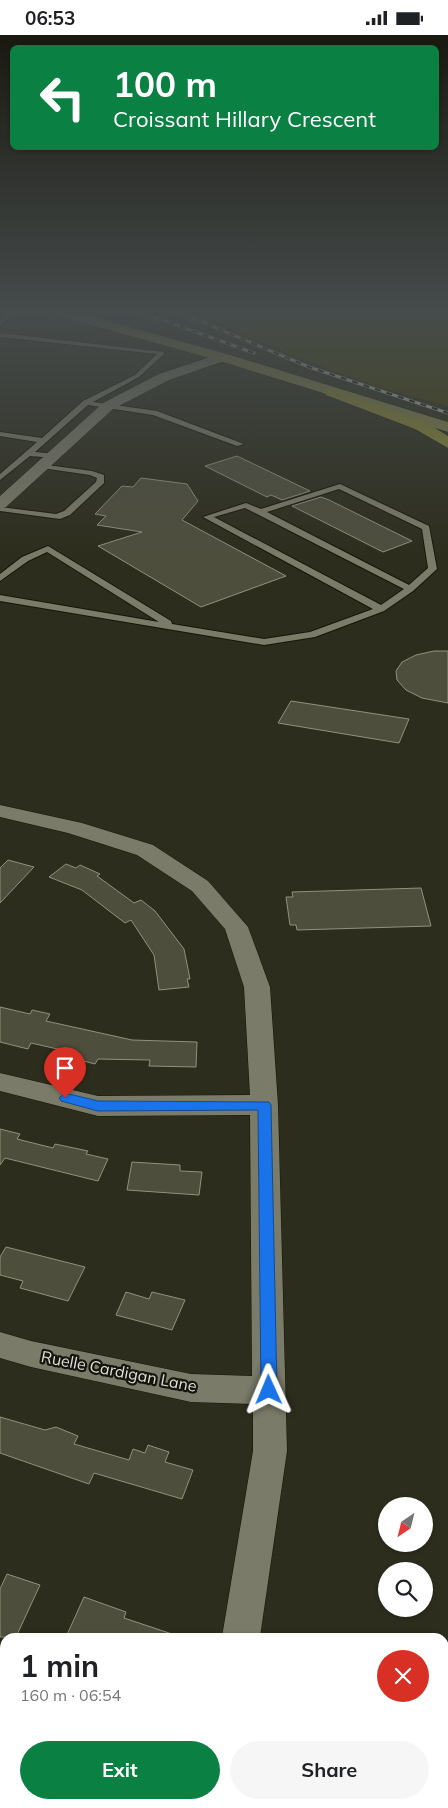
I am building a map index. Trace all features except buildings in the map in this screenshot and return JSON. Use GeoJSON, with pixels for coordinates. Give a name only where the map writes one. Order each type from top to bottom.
{"type":"FeatureCollection","features":[{"type":"Feature","properties":{"kind":"highway"},"geometry":{"type":"LineString","coordinates":[[334,393],[421,426],[448,443]]}},
{"type":"Feature","properties":{"kind":"main road"},"geometry":{"type":"LineString","coordinates":[[334,393],[448,427]]}},
{"type":"Feature","properties":{"kind":"street"},"geometry":{"type":"LineString","coordinates":[[0,504],[108,406],[134,393]]}},
{"type":"Feature","properties":{"kind":"street"},"geometry":{"type":"LineString","coordinates":[[1,813],[74,828],[145,850],[200,886],[236,927],[257,987],[264,1105],[270,1451],[242,1633]]}},
{"type":"Feature","properties":{"kind":"street"},"geometry":{"type":"LineString","coordinates":[[0,1082],[98,1106],[264,1105]]}},
{"type":"Feature","properties":{"kind":"street","name":"Ruelle Cardigan Lane"},"geometry":{"type":"LineString","coordinates":[[0,1345],[31,1354],[191,1388],[269,1390]]}},
{"type":"Feature","properties":{"kind":"lane"},"geometry":{"type":"LineString","coordinates":[[0,477],[86,403],[105,393]]}},
{"type":"Feature","properties":{"kind":"lane"},"geometry":{"type":"LineString","coordinates":[[86,403],[154,413],[240,444]]}},
{"type":"Feature","properties":{"kind":"lane"},"geometry":{"type":"LineString","coordinates":[[0,434],[42,440]]}},
{"type":"Feature","properties":{"kind":"lane"},"geometry":{"type":"LineString","coordinates":[[0,509],[57,517],[67,513],[100,483],[101,477],[92,473],[47,461],[28,453]]}},
{"type":"Feature","properties":{"kind":"lane"},"geometry":{"type":"LineString","coordinates":[[0,598],[264,642],[312,635],[381,609],[410,589],[433,569],[426,527],[340,486],[260,512]]}},
{"type":"Feature","properties":{"kind":"lane"},"geometry":{"type":"LineString","coordinates":[[381,609],[207,517],[246,505],[410,589]]}},
{"type":"Feature","properties":{"kind":"lane"},"geometry":{"type":"LineString","coordinates":[[0,578],[24,559],[48,549],[175,627]]}},
{"type":"Feature","properties":{"kind":"shaded area"},"geometry":{"type":"Polygon","coordinates":[[[400,393],[448,393],[448,406],[400,393]]]}},
{"type":"Feature","properties":{"kind":"railway"},"geometry":{"type":"LineString","coordinates":[[387,393],[448,413]]}},
{"type":"Feature","properties":{"kind":"route"},"geometry":{"type":"LineString","coordinates":[[65,1098],[98,1106],[264,1105],[263,1134],[269,1390]]}}]}
